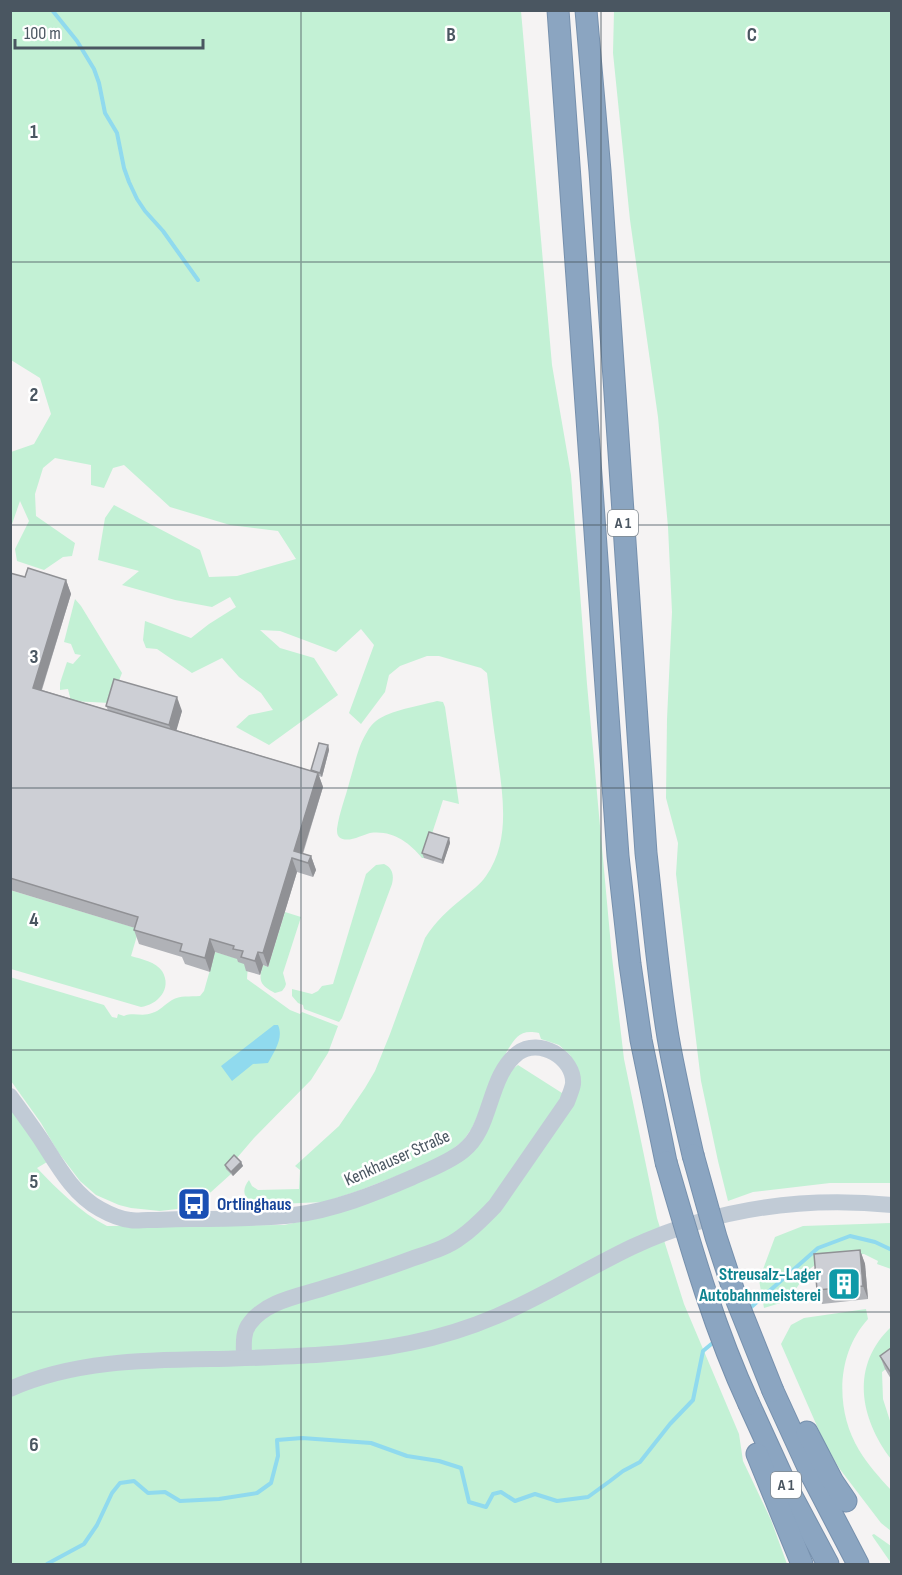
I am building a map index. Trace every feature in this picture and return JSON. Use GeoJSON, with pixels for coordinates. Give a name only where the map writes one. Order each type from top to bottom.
{"type":"FeatureCollection","features":[{"type":"Feature","properties":{"kind":"highway","name":"A 1"},"geometry":{"type":"LineString","coordinates":[[558,10],[618,856],[641,1040],[666,1162],[711,1310],[734,1372],[787,1486],[828,1564]]}},
{"type":"Feature","properties":{"kind":"highway","name":"A 1"},"geometry":{"type":"LineString","coordinates":[[586,10],[600,171],[646,854],[668,1036],[679,1098],[693,1155],[737,1301],[812,1476],[858,1564]]}},
{"type":"Feature","properties":{"kind":"highway"},"geometry":{"type":"LineString","coordinates":[[774,1391],[795,1407],[833,1482],[846,1501]]}},
{"type":"Feature","properties":{"kind":"highway"},"geometry":{"type":"LineString","coordinates":[[749,1404],[748,1434],[802,1564]]}},
{"type":"Feature","properties":{"kind":"street","name":"Kenkhauser Straße"},"geometry":{"type":"LineString","coordinates":[[10,1096],[69,1183],[99,1209],[130,1220],[265,1218],[321,1210],[402,1182],[448,1161],[465,1150],[473,1140],[508,1061],[520,1051],[533,1048],[547,1049],[558,1054],[572,1072],[573,1085],[567,1102],[495,1206],[481,1222],[442,1248],[267,1309],[246,1329],[244,1358]]}},
{"type":"Feature","properties":{"kind":"street"},"geometry":{"type":"LineString","coordinates":[[10,1389],[42,1377],[95,1366],[169,1360],[353,1352],[410,1343],[482,1323],[664,1233],[731,1213],[808,1202],[842,1201],[891,1205]]}},
{"type":"Feature","properties":{"kind":"green space"},"geometry":{"type":"Polygon","coordinates":[[[11,11],[521,11],[552,365],[571,475],[587,684],[612,957],[624,1059],[657,1218],[684,1304],[739,1434],[743,1461],[771,1520],[787,1564],[11,1564],[11,1106],[47,1162],[37,1168],[79,1207],[107,1226],[284,1225],[317,1218],[460,1162],[509,1072],[518,1065],[573,1100],[579,1071],[570,1055],[559,1045],[541,1039],[539,1033],[523,1033],[516,1038],[507,1051],[472,1128],[463,1141],[438,1160],[324,1202],[253,1205],[247,1200],[244,1190],[249,1180],[258,1190],[299,1189],[300,1170],[295,1166],[339,1126],[375,1071],[425,938],[452,907],[481,882],[494,862],[502,831],[503,799],[487,673],[481,668],[439,656],[427,656],[400,666],[389,675],[385,692],[361,724],[349,713],[374,645],[361,629],[336,652],[280,631],[260,630],[280,648],[314,658],[338,695],[269,745],[236,727],[249,715],[273,710],[261,693],[239,677],[222,658],[192,673],[157,649],[146,648],[143,640],[145,621],[191,638],[236,607],[230,597],[212,607],[175,600],[122,585],[139,571],[98,560],[105,518],[114,505],[200,550],[209,577],[237,576],[296,559],[278,531],[230,525],[170,507],[124,465],[113,468],[104,488],[91,485],[91,465],[55,458],[43,468],[35,494],[36,516],[75,543],[72,556],[63,557],[44,570],[17,561],[15,549],[29,521],[20,501],[11,527],[11,452],[34,444],[51,414],[40,378],[11,360],[11,11]]]}},
{"type":"Feature","properties":{"kind":"green space"},"geometry":{"type":"Polygon","coordinates":[[[614,11],[891,11],[891,1183],[830,1183],[753,1192],[728,1201],[718,1161],[701,1081],[676,874],[678,843],[666,798],[672,612],[668,527],[658,417],[630,220],[613,53],[614,11]]]}},
{"type":"Feature","properties":{"kind":"green space"},"geometry":{"type":"Polygon","coordinates":[[[75,599],[122,673],[110,703],[71,701],[68,689],[60,690],[67,662],[73,664],[81,655],[75,654],[71,644],[64,642],[75,599]]]}},
{"type":"Feature","properties":{"kind":"green space"},"geometry":{"type":"Polygon","coordinates":[[[437,701],[443,702],[445,707],[459,804],[443,800],[424,858],[406,842],[386,833],[370,833],[346,840],[339,837],[337,829],[341,811],[359,749],[370,728],[376,721],[389,714],[437,701]]]}},
{"type":"Feature","properties":{"kind":"green space"},"geometry":{"type":"Polygon","coordinates":[[[384,864],[392,872],[392,884],[342,1018],[339,1022],[304,1009],[303,1005],[292,996],[292,989],[312,994],[322,986],[333,984],[366,874],[376,865],[384,864]]]}},
{"type":"Feature","properties":{"kind":"green space"},"geometry":{"type":"Polygon","coordinates":[[[10,890],[139,929],[131,956],[152,963],[162,971],[166,984],[162,995],[153,1003],[141,1007],[11,969],[10,890]]]}},
{"type":"Feature","properties":{"kind":"green space"},"geometry":{"type":"Polygon","coordinates":[[[285,912],[301,917],[283,973],[285,987],[282,991],[275,993],[263,985],[261,975],[263,965],[268,967],[285,912]]]}},
{"type":"Feature","properties":{"kind":"green space"},"geometry":{"type":"Polygon","coordinates":[[[215,952],[239,959],[248,965],[247,979],[290,1010],[300,1014],[302,1012],[338,1026],[328,1053],[311,1080],[254,1138],[236,1159],[231,1174],[211,1192],[194,1203],[177,1209],[160,1211],[119,1205],[96,1195],[80,1181],[11,1081],[10,977],[104,1005],[112,1017],[117,1018],[118,1014],[145,1015],[158,1011],[175,998],[200,996],[204,991],[215,952]]]}},
{"type":"Feature","properties":{"kind":"green space"},"geometry":{"type":"Polygon","coordinates":[[[891,1223],[891,1269],[877,1264],[878,1261],[864,1254],[827,1256],[811,1268],[787,1301],[764,1308],[759,1280],[775,1237],[803,1226],[891,1223]]]}},
{"type":"Feature","properties":{"kind":"green space"},"geometry":{"type":"Polygon","coordinates":[[[866,1309],[868,1319],[857,1333],[845,1365],[842,1383],[843,1400],[851,1434],[859,1450],[891,1490],[891,1531],[881,1523],[839,1468],[824,1442],[781,1344],[791,1325],[804,1318],[866,1309]]]}},
{"type":"Feature","properties":{"kind":"green space"},"geometry":{"type":"Polygon","coordinates":[[[891,1327],[891,1365],[882,1372],[883,1399],[891,1424],[891,1459],[872,1427],[864,1392],[869,1358],[878,1342],[891,1327]]]}},
{"type":"Feature","properties":{"kind":"green space"},"geometry":{"type":"Polygon","coordinates":[[[874,1534],[891,1546],[891,1563],[873,1537],[874,1534]]]}},
{"type":"Feature","properties":{"kind":"water"},"geometry":{"type":"Polygon","coordinates":[[[274,1025],[278,1025],[280,1035],[268,1063],[253,1064],[232,1081],[221,1066],[274,1025]]]}},
{"type":"Feature","properties":{"kind":"building"},"geometry":{"type":"Polygon","coordinates":[[[28,568],[66,580],[33,688],[318,773],[294,851],[311,856],[308,863],[292,858],[263,953],[258,952],[255,961],[241,957],[243,951],[233,949],[234,946],[210,939],[205,958],[180,951],[182,944],[134,930],[138,917],[10,878],[10,573],[25,577],[28,568]]]}},
{"type":"Feature","properties":{"kind":"building"},"geometry":{"type":"Polygon","coordinates":[[[114,679],[177,697],[169,725],[106,706],[114,679]]]}},
{"type":"Feature","properties":{"kind":"building"},"geometry":{"type":"Polygon","coordinates":[[[319,743],[328,745],[320,773],[311,770],[319,743]]]}},
{"type":"Feature","properties":{"kind":"building"},"geometry":{"type":"Polygon","coordinates":[[[429,832],[449,838],[442,860],[422,853],[429,832]]]}},
{"type":"Feature","properties":{"kind":"building"},"geometry":{"type":"Polygon","coordinates":[[[234,1155],[241,1162],[231,1172],[225,1165],[234,1155]]]}},
{"type":"Feature","properties":{"kind":"building"},"geometry":{"type":"Polygon","coordinates":[[[860,1250],[863,1286],[817,1290],[814,1254],[860,1250]]]}},
{"type":"Feature","properties":{"kind":"building"},"geometry":{"type":"Polygon","coordinates":[[[891,1348],[891,1373],[880,1356],[891,1348]]]}},
{"type":"Feature","properties":{"kind":"waterway"},"geometry":{"type":"LineString","coordinates":[[52,10],[77,41],[94,69],[105,113],[117,133],[124,168],[137,199],[198,280]]}},
{"type":"Feature","properties":{"kind":"waterway"},"geometry":{"type":"LineString","coordinates":[[749,1309],[818,1248],[850,1236],[875,1242],[892,1250]]}},
{"type":"Feature","properties":{"kind":"waterway"},"geometry":{"type":"LineString","coordinates":[[47,1564],[84,1544],[97,1525],[112,1493],[120,1483],[134,1481],[148,1493],[165,1492],[180,1501],[219,1499],[257,1493],[271,1483],[278,1456],[277,1440],[302,1438],[371,1443],[407,1456],[439,1461],[461,1468],[469,1502],[486,1507],[493,1494],[501,1492],[515,1501],[535,1494],[557,1501],[588,1497],[623,1471],[640,1462],[670,1424],[693,1400],[703,1351],[715,1341]]}},
{"type":"Feature","properties":{"kind":"place","name":"Ortlinghaus"},"geometry":{"type":"Point","coordinates":[194,1204]}},
{"type":"Feature","properties":{"kind":"place","name":"Streusalz-Lager Autobahnmeisterei"},"geometry":{"type":"Point","coordinates":[844,1284]}}]}
